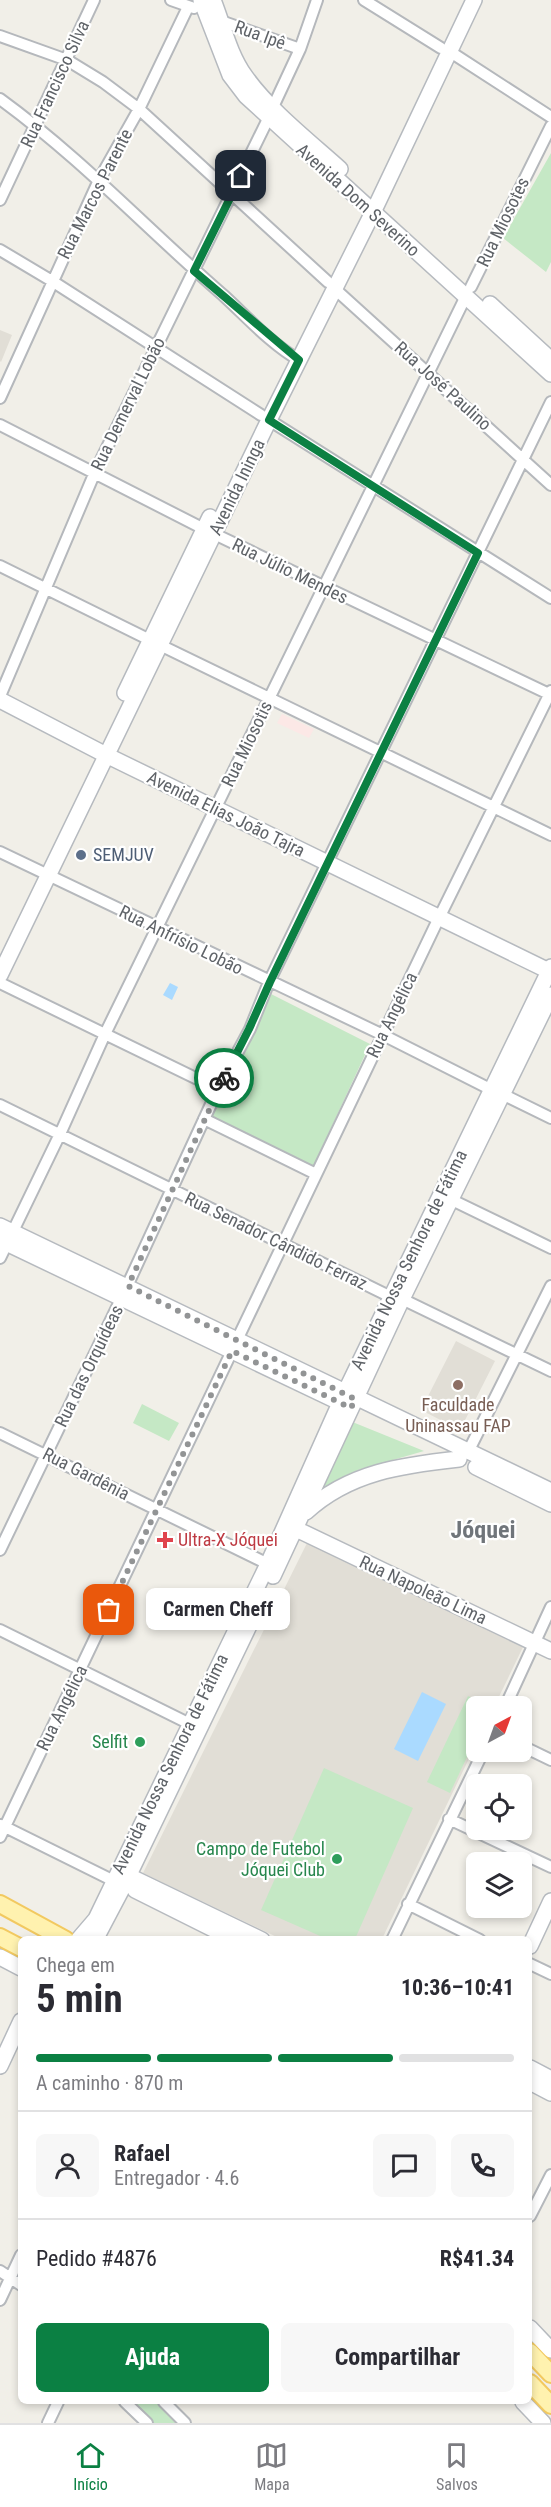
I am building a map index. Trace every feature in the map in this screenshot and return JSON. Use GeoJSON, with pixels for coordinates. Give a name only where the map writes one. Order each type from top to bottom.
{"type":"FeatureCollection","features":[{"type":"Feature","properties":{"kind":"main road","name":"Avenida Ininga"},"geometry":{"type":"LineString","coordinates":[[445,50],[464,0]]}},
{"type":"Feature","properties":{"kind":"main road","name":"Avenida Ininga"},"geometry":{"type":"LineString","coordinates":[[0,975],[44,873],[155,642],[445,50],[474,0]]}},
{"type":"Feature","properties":{"kind":"main road","name":"Avenida Dom Severino"},"geometry":{"type":"LineString","coordinates":[[202,5],[221,21],[233,54],[245,77],[271,113]]}},
{"type":"Feature","properties":{"kind":"main road","name":"Avenida Dom Severino"},"geometry":{"type":"LineString","coordinates":[[202,5],[230,75],[246,96],[271,113],[469,292],[551,360]]}},
{"type":"Feature","properties":{"kind":"main road","name":"Avenida Dom Severino"},"geometry":{"type":"LineString","coordinates":[[469,292],[551,374]]}},
{"type":"Feature","properties":{"kind":"main road","name":"Avenida Elias João Tajra"},"geometry":{"type":"LineString","coordinates":[[0,698],[100,757]]}},
{"type":"Feature","properties":{"kind":"main road","name":"Avenida Elias João Tajra"},"geometry":{"type":"LineString","coordinates":[[0,710],[437,922],[550,973]]}},
{"type":"Feature","properties":{"kind":"main road","name":"Avenida Ininga"},"geometry":{"type":"LineString","coordinates":[[0,951],[44,873]]}},
{"type":"Feature","properties":{"kind":"main road","name":"Avenida Nossa Senhora de Fátima"},"geometry":{"type":"LineString","coordinates":[[397,1298],[452,1200],[550,973]]}},
{"type":"Feature","properties":{"kind":"main road","name":"Avenida Nossa Senhora de Fátima"},"geometry":{"type":"LineString","coordinates":[[101,1936],[122,1880],[190,1724],[497,1092],[551,995]]}},
{"type":"Feature","properties":{"kind":"main road"},"geometry":{"type":"LineString","coordinates":[[5,1235],[463,1455],[551,1491]]}},
{"type":"Feature","properties":{"kind":"main road","name":"Avenida Nossa Senhora de Fátima"},"geometry":{"type":"LineString","coordinates":[[82,1936],[91,1927],[122,1880],[299,1523],[348,1401]]}},
{"type":"Feature","properties":{"kind":"main road"},"geometry":{"type":"LineString","coordinates":[[299,1523],[327,1495],[371,1473],[463,1455],[551,1504]]}},
{"type":"Feature","properties":{"kind":"main road","name":"Rua Napoleão Lima"},"geometry":{"type":"LineString","coordinates":[[299,1523],[551,1651]]}},
{"type":"Feature","properties":{"kind":"main road"},"geometry":{"type":"LineString","coordinates":[[122,1880],[240,1936]]}},
{"type":"Feature","properties":{"kind":"main road"},"geometry":{"type":"LineString","coordinates":[[532,1942],[551,1901]]}},
{"type":"Feature","properties":{"kind":"main road"},"geometry":{"type":"LineString","coordinates":[[0,1904],[59,1936]]}},
{"type":"Feature","properties":{"kind":"main road"},"geometry":{"type":"LineString","coordinates":[[0,1937],[18,1946]]}},
{"type":"Feature","properties":{"kind":"main road"},"geometry":{"type":"LineString","coordinates":[[0,1957],[18,1966]]}},
{"type":"Feature","properties":{"kind":"main road"},"geometry":{"type":"LineString","coordinates":[[0,2066],[18,2027]]}},
{"type":"Feature","properties":{"kind":"main road"},"geometry":{"type":"LineString","coordinates":[[532,2069],[551,2079]]}},
{"type":"Feature","properties":{"kind":"main road"},"geometry":{"type":"LineString","coordinates":[[532,2083],[551,2093]]}},
{"type":"Feature","properties":{"kind":"main road"},"geometry":{"type":"LineString","coordinates":[[532,2330],[551,2350]]}},
{"type":"Feature","properties":{"kind":"main road"},"geometry":{"type":"LineString","coordinates":[[532,2354],[551,2374]]}},
{"type":"Feature","properties":{"kind":"main road"},"geometry":{"type":"LineString","coordinates":[[532,2385],[551,2405]]}},
{"type":"Feature","properties":{"kind":"main road"},"geometry":{"type":"LineString","coordinates":[[525,2404],[543,2423]]}},
{"type":"Feature","properties":{"kind":"street","name":"Rua Francisco Silva"},"geometry":{"type":"LineString","coordinates":[[0,200],[94,0]]}},
{"type":"Feature","properties":{"kind":"street"},"geometry":{"type":"LineString","coordinates":[[171,0],[202,5]]}},
{"type":"Feature","properties":{"kind":"street","name":"Rua Demerval Lobão"},"geometry":{"type":"LineString","coordinates":[[0,698],[95,472],[271,113],[300,49],[317,0]]}},
{"type":"Feature","properties":{"kind":"street"},"geometry":{"type":"LineString","coordinates":[[364,0],[551,117]]}},
{"type":"Feature","properties":{"kind":"street","name":"Rua Marcos Parente"},"geometry":{"type":"LineString","coordinates":[[0,398],[99,180],[202,5]]}},
{"type":"Feature","properties":{"kind":"street","name":"Rua Ipê"},"geometry":{"type":"LineString","coordinates":[[221,21],[300,49]]}},
{"type":"Feature","properties":{"kind":"street","name":"Rua José Paulino"},"geometry":{"type":"LineString","coordinates":[[0,36],[67,60],[103,82],[139,109],[551,485]]}},
{"type":"Feature","properties":{"kind":"street"},"geometry":{"type":"LineString","coordinates":[[0,99],[36,125],[99,180],[194,271],[295,358]]}},
{"type":"Feature","properties":{"kind":"street","name":"Rua Miosotes"},"geometry":{"type":"LineString","coordinates":[[469,292],[551,126]]}},
{"type":"Feature","properties":{"kind":"street"},"geometry":{"type":"LineString","coordinates":[[0,250],[551,598]]}},
{"type":"Feature","properties":{"kind":"street","name":"Rua Miosotis"},"geometry":{"type":"LineString","coordinates":[[0,1258],[5,1235],[60,1134],[105,1034],[159,929],[469,292]]}},
{"type":"Feature","properties":{"kind":"street","name":"Rua das Orquídeas"},"geometry":{"type":"LineString","coordinates":[[0,1550],[125,1292],[218,1089],[551,402]]}},
{"type":"Feature","properties":{"kind":"street","name":"Rua Júlio Mendes"},"geometry":{"type":"LineString","coordinates":[[0,424],[325,588],[550,693]]}},
{"type":"Feature","properties":{"kind":"street"},"geometry":{"type":"LineString","coordinates":[[0,566],[551,835]]}},
{"type":"Feature","properties":{"kind":"street","name":"Rua Angélica"},"geometry":{"type":"LineString","coordinates":[[0,1837],[3,1825],[158,1510],[282,1242],[550,693]]}},
{"type":"Feature","properties":{"kind":"street","name":"Rua Anfrísio Lobão"},"geometry":{"type":"LineString","coordinates":[[0,852],[551,1118]]}},
{"type":"Feature","properties":{"kind":"street"},"geometry":{"type":"LineString","coordinates":[[0,983],[218,1089]]}},
{"type":"Feature","properties":{"kind":"street","name":"Rua Senador Cândido Ferraz"},"geometry":{"type":"LineString","coordinates":[[0,1105],[171,1190],[551,1371]]}},
{"type":"Feature","properties":{"kind":"street"},"geometry":{"type":"LineString","coordinates":[[204,1119],[316,1173]]}},
{"type":"Feature","properties":{"kind":"street"},"geometry":{"type":"LineString","coordinates":[[452,1200],[551,1248]]}},
{"type":"Feature","properties":{"kind":"street"},"geometry":{"type":"LineString","coordinates":[[463,1455],[551,1286]]}},
{"type":"Feature","properties":{"kind":"street","name":"Rua Gardênia"},"geometry":{"type":"LineString","coordinates":[[0,1433],[268,1564]]}},
{"type":"Feature","properties":{"kind":"street"},"geometry":{"type":"LineString","coordinates":[[510,1696],[551,1607]]}},
{"type":"Feature","properties":{"kind":"street"},"geometry":{"type":"LineString","coordinates":[[0,1630],[190,1724]]}},
{"type":"Feature","properties":{"kind":"street"},"geometry":{"type":"LineString","coordinates":[[532,1751],[551,1760]]}},
{"type":"Feature","properties":{"kind":"street"},"geometry":{"type":"LineString","coordinates":[[394,1936],[478,1762]]}},
{"type":"Feature","properties":{"kind":"street"},"geometry":{"type":"LineString","coordinates":[[449,1820],[551,1867]]}},
{"type":"Feature","properties":{"kind":"street"},"geometry":{"type":"LineString","coordinates":[[3,1825],[122,1880]]}},
{"type":"Feature","properties":{"kind":"street"},"geometry":{"type":"LineString","coordinates":[[408,1904],[472,1936]]}},
{"type":"Feature","properties":{"kind":"street"},"geometry":{"type":"LineString","coordinates":[[532,1965],[551,1974]]}},
{"type":"Feature","properties":{"kind":"street"},"geometry":{"type":"LineString","coordinates":[[532,2212],[551,2175]]}},
{"type":"Feature","properties":{"kind":"street"},"geometry":{"type":"LineString","coordinates":[[0,2300],[18,2261]]}},
{"type":"Feature","properties":{"kind":"street"},"geometry":{"type":"LineString","coordinates":[[0,2271],[18,2283]]}},
{"type":"Feature","properties":{"kind":"street"},"geometry":{"type":"LineString","coordinates":[[48,2423],[57,2404]]}},
{"type":"Feature","properties":{"kind":"street"},"geometry":{"type":"LineString","coordinates":[[127,2404],[147,2423]]}},
{"type":"Feature","properties":{"kind":"street"},"geometry":{"type":"LineString","coordinates":[[166,2404],[185,2423]]}},
{"type":"Feature","properties":{"kind":"shaded area"},"geometry":{"type":"Polygon","coordinates":[[[0,330],[12,335],[1,362],[0,361],[0,330]]]}},
{"type":"Feature","properties":{"kind":"shaded area"},"geometry":{"type":"Polygon","coordinates":[[[282,714],[314,729],[309,738],[277,723],[282,714]]]}},
{"type":"Feature","properties":{"kind":"shaded area","name":"Faculdade Uninassau FAP"},"geometry":{"type":"Polygon","coordinates":[[[456,1341],[495,1361],[460,1430],[421,1410],[456,1341]]]}},
{"type":"Feature","properties":{"kind":"shaded area"},"geometry":{"type":"Polygon","coordinates":[[[307,1543],[523,1647],[499,1696],[466,1696],[467,1762],[383,1936],[275,1936],[143,1873],[307,1543]]]}},
{"type":"Feature","properties":{"kind":"green space"},"geometry":{"type":"Polygon","coordinates":[[[551,153],[551,262],[546,272],[503,238],[551,153]]]}},
{"type":"Feature","properties":{"kind":"green space"},"geometry":{"type":"Polygon","coordinates":[[[271,994],[370,1044],[312,1169],[209,1118],[271,994]]]}},
{"type":"Feature","properties":{"kind":"green space"},"geometry":{"type":"Polygon","coordinates":[[[142,1404],[179,1423],[169,1441],[133,1423],[142,1404]]]}},
{"type":"Feature","properties":{"kind":"green space"},"geometry":{"type":"Polygon","coordinates":[[[350,1421],[424,1451],[358,1470],[318,1492],[350,1421]]]}},
{"type":"Feature","properties":{"kind":"green space"},"geometry":{"type":"Polygon","coordinates":[[[466,1700],[466,1759],[450,1793],[427,1782],[466,1700]]]}},
{"type":"Feature","properties":{"kind":"green space","name":"Campo de Futebol Jóquei Club"},"geometry":{"type":"Polygon","coordinates":[[[324,1768],[413,1808],[356,1936],[320,1936],[261,1910],[324,1768]]]}},
{"type":"Feature","properties":{"kind":"green space"},"geometry":{"type":"Polygon","coordinates":[[[129,2404],[160,2404],[178,2423],[153,2423],[129,2404]]]}},
{"type":"Feature","properties":{"kind":"water"},"geometry":{"type":"Polygon","coordinates":[[[170,983],[178,987],[172,1000],[163,995],[170,983]]]}},
{"type":"Feature","properties":{"kind":"water"},"geometry":{"type":"Polygon","coordinates":[[[422,1692],[446,1704],[418,1761],[394,1749],[422,1692]]]}},
{"type":"Feature","properties":{"kind":"way so far"},"geometry":{"type":"LineString","coordinates":[[109,1610],[232,1351],[351,1408],[355,1399],[128,1286],[224,1078]]}},
{"type":"Feature","properties":{"kind":"place","name":"SEMJUV"},"geometry":{"type":"Point","coordinates":[81,855]}},
{"type":"Feature","properties":{"kind":"place","name":"Faculdade Uninassau FAP"},"geometry":{"type":"Point","coordinates":[458,1385]}},
{"type":"Feature","properties":{"kind":"place","name":"Ultra-X Jóquei"},"geometry":{"type":"Point","coordinates":[165,1540]}},
{"type":"Feature","properties":{"kind":"place","name":"Carmen Cheff"},"geometry":{"type":"Point","coordinates":[109,1610]}},
{"type":"Feature","properties":{"kind":"place","name":"Selfit"},"geometry":{"type":"Point","coordinates":[140,1742]}},
{"type":"Feature","properties":{"kind":"place","name":"Campo de Futebol Jóquei Club"},"geometry":{"type":"Point","coordinates":[337,1859]}},
{"type":"Feature","properties":{"kind":"district","name":"Jóquei"},"geometry":{"type":"Point","coordinates":[483,1530]}},
{"type":"Feature","properties":{"kind":"route"},"geometry":{"type":"LineString","coordinates":[[224,1078],[478,553],[269,420],[299,360],[291,356],[194,271],[241,176]]}}]}
